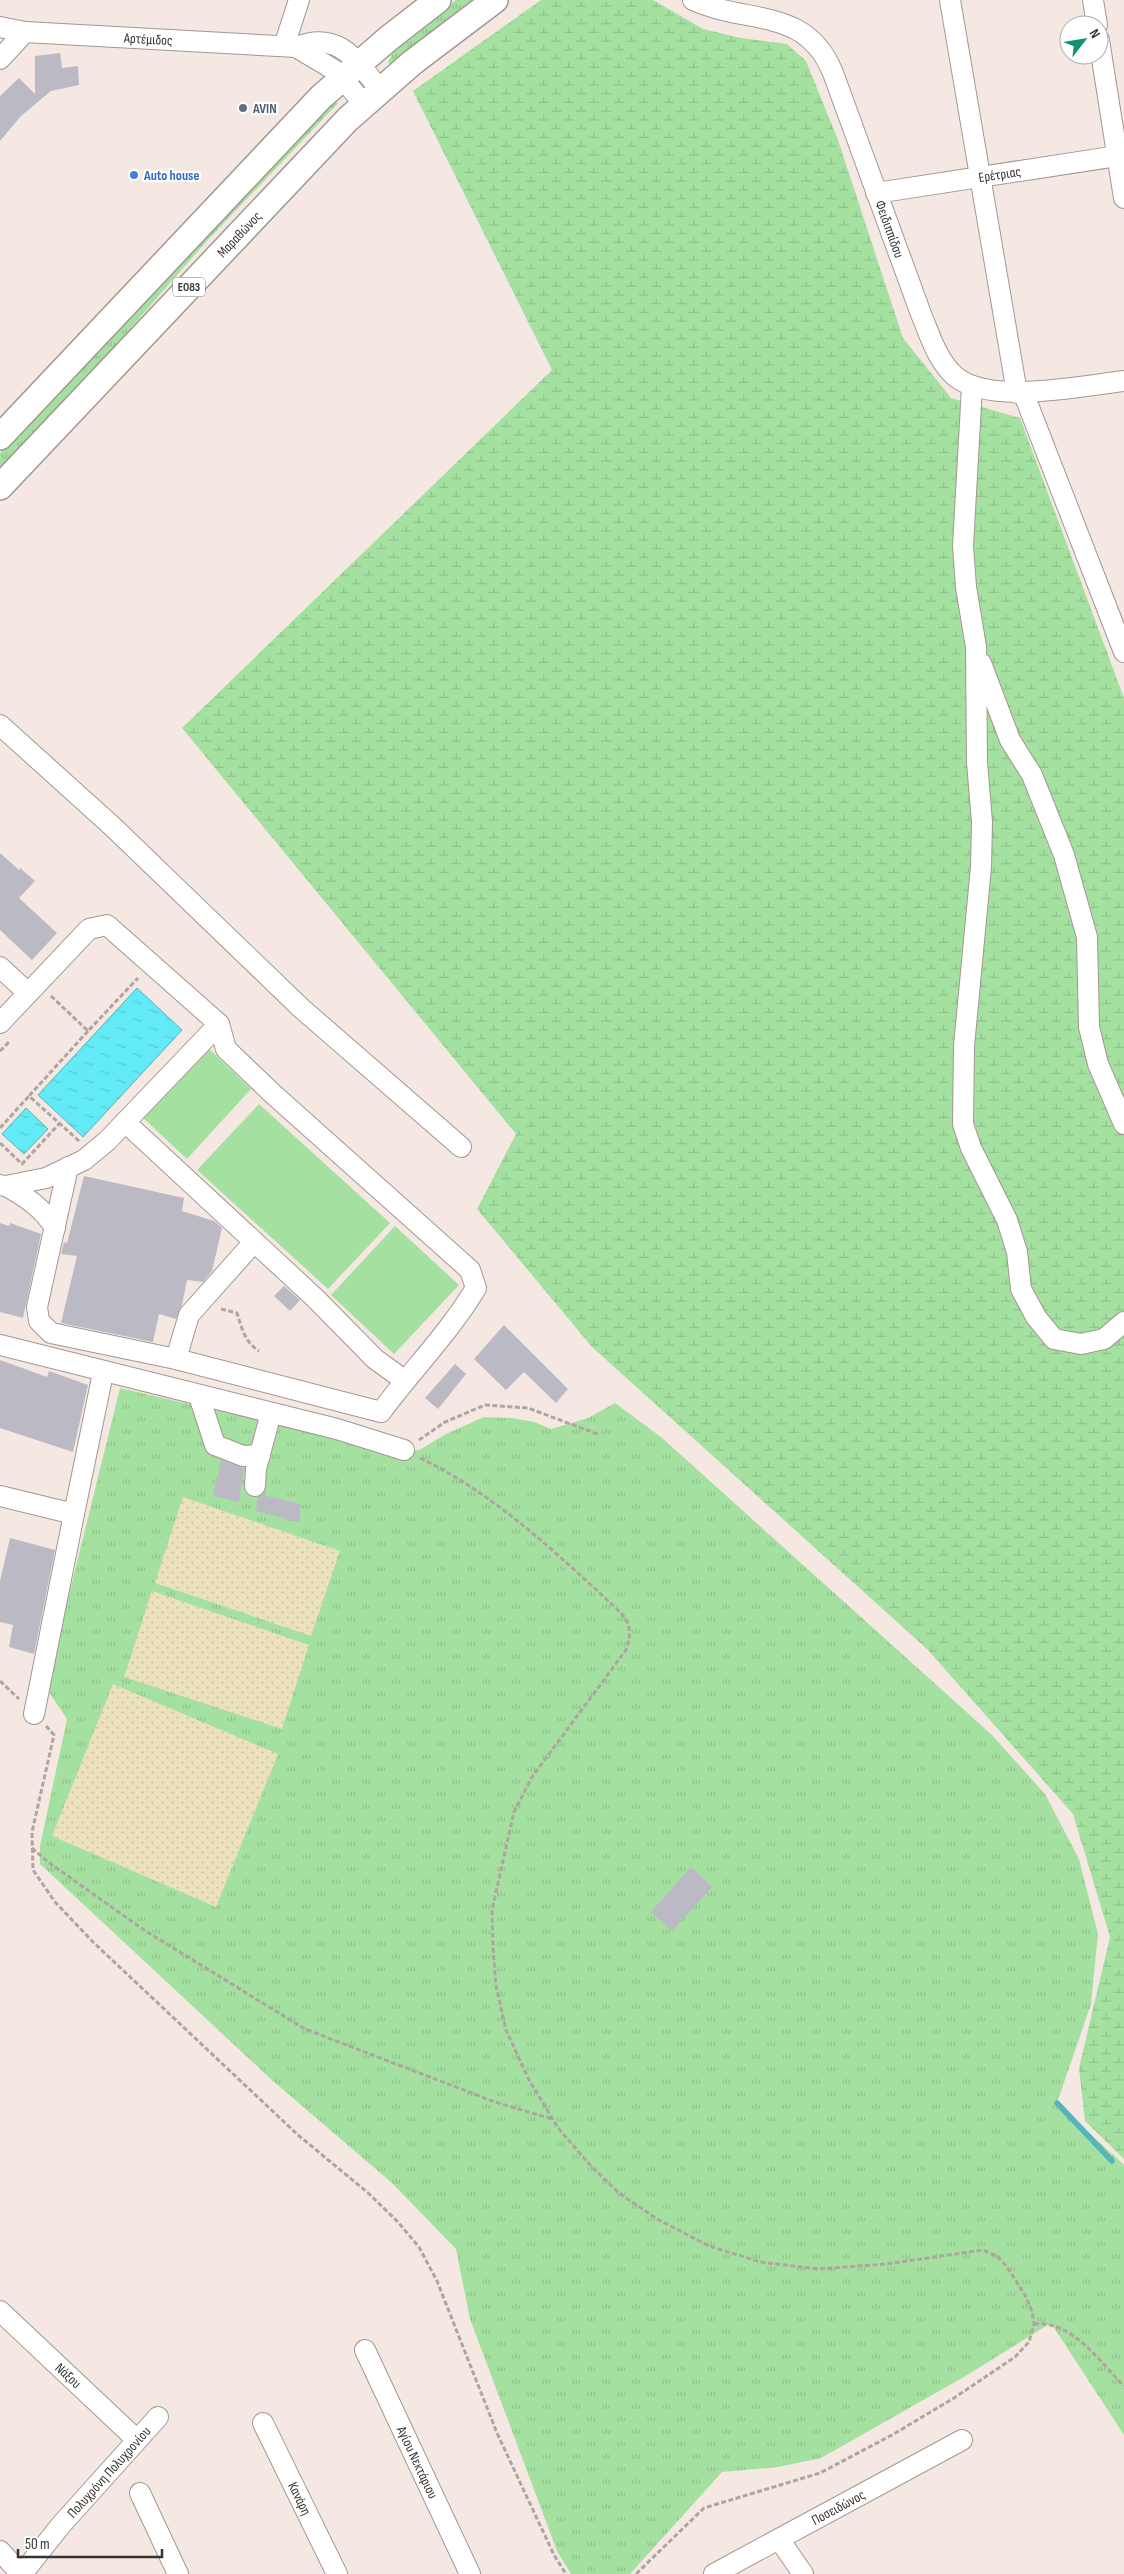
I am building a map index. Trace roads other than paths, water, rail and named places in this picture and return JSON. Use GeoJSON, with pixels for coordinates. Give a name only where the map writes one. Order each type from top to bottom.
{"type":"FeatureCollection","features":[{"type":"Feature","properties":{"kind":"main road","name":"ΕΟ83"},"geometry":{"type":"LineString","coordinates":[[2,432],[321,97],[350,71],[438,0]]}},
{"type":"Feature","properties":{"kind":"main road","name":"Μαραθώνος"},"geometry":{"type":"LineString","coordinates":[[0,487],[372,97],[495,0]]}},
{"type":"Feature","properties":{"kind":"street"},"geometry":{"type":"LineString","coordinates":[[290,47],[299,0]]}},
{"type":"Feature","properties":{"kind":"street","name":"Φειδιππίδου"},"geometry":{"type":"LineString","coordinates":[[693,0],[721,11],[790,25],[813,41],[828,61],[936,351],[955,376],[972,387],[1020,393],[1124,381]]}},
{"type":"Feature","properties":{"kind":"street"},"geometry":{"type":"LineString","coordinates":[[950,0],[979,177],[1020,393],[1124,652]]}},
{"type":"Feature","properties":{"kind":"street"},"geometry":{"type":"LineString","coordinates":[[1093,0],[1095,15]]}},
{"type":"Feature","properties":{"kind":"street","name":"Αρτέμιδος"},"geometry":{"type":"LineString","coordinates":[[0,27],[25,32],[290,47],[314,42],[332,43],[340,47],[350,71],[372,97]]}},
{"type":"Feature","properties":{"kind":"street"},"geometry":{"type":"LineString","coordinates":[[0,59],[25,32]]}},
{"type":"Feature","properties":{"kind":"street"},"geometry":{"type":"LineString","coordinates":[[1104,65],[1121,155],[1124,198]]}},
{"type":"Feature","properties":{"kind":"street","name":"Ερέτριας"},"geometry":{"type":"LineString","coordinates":[[876,193],[1121,155]]}},
{"type":"Feature","properties":{"kind":"street"},"geometry":{"type":"LineString","coordinates":[[972,387],[963,546],[966,586],[976,647],[981,858],[967,994],[962,1092],[963,1124],[971,1148],[1007,1220],[1017,1252],[1021,1289],[1036,1317],[1054,1339],[1081,1344],[1104,1339],[1124,1322]]}},
{"type":"Feature","properties":{"kind":"street"},"geometry":{"type":"LineString","coordinates":[[976,647],[1010,740],[1032,775],[1064,855],[1088,937],[1089,1027],[1098,1064],[1124,1124]]}},
{"type":"Feature","properties":{"kind":"street"},"geometry":{"type":"LineString","coordinates":[[0,724],[112,826],[302,1008],[461,1147]]}},
{"type":"Feature","properties":{"kind":"street"},"geometry":{"type":"LineString","coordinates":[[0,1023],[89,929],[108,925],[219,1024],[226,1048],[273,1094],[470,1270],[476,1288],[463,1309],[404,1380],[381,1412],[176,1359],[51,1333],[39,1321],[37,1307],[68,1168]]}},
{"type":"Feature","properties":{"kind":"street"},"geometry":{"type":"LineString","coordinates":[[0,967],[33,988]]}},
{"type":"Feature","properties":{"kind":"street"},"geometry":{"type":"LineString","coordinates":[[3,1185],[46,1178],[84,1160],[125,1122],[219,1024]]}},
{"type":"Feature","properties":{"kind":"street"},"geometry":{"type":"LineString","coordinates":[[125,1122],[315,1298],[376,1359],[404,1380]]}},
{"type":"Feature","properties":{"kind":"street"},"geometry":{"type":"LineString","coordinates":[[3,1185],[27,1198],[47,1214],[55,1228]]}},
{"type":"Feature","properties":{"kind":"street"},"geometry":{"type":"LineString","coordinates":[[176,1359],[189,1315],[254,1242]]}},
{"type":"Feature","properties":{"kind":"street"},"geometry":{"type":"LineString","coordinates":[[0,1345],[103,1373],[337,1429],[404,1450]]}},
{"type":"Feature","properties":{"kind":"street"},"geometry":{"type":"LineString","coordinates":[[34,1714],[103,1373]]}},
{"type":"Feature","properties":{"kind":"street"},"geometry":{"type":"LineString","coordinates":[[199,1396],[215,1445],[243,1456],[260,1455]]}},
{"type":"Feature","properties":{"kind":"street"},"geometry":{"type":"LineString","coordinates":[[255,1486],[260,1455],[271,1413]]}},
{"type":"Feature","properties":{"kind":"street"},"geometry":{"type":"LineString","coordinates":[[0,1496],[74,1514]]}},
{"type":"Feature","properties":{"kind":"street","name":"Νάξου"},"geometry":{"type":"LineString","coordinates":[[0,2311],[137,2440]]}},
{"type":"Feature","properties":{"kind":"street","name":"Αγίου Νεκτάριου"},"geometry":{"type":"LineString","coordinates":[[365,2350],[470,2574]]}},
{"type":"Feature","properties":{"kind":"street","name":"Πολυχρόνη Πολυχρονίου"},"geometry":{"type":"LineString","coordinates":[[22,2574],[61,2525],[158,2417]]}},
{"type":"Feature","properties":{"kind":"street","name":"Κανάρη"},"geometry":{"type":"LineString","coordinates":[[263,2423],[337,2574]]}},
{"type":"Feature","properties":{"kind":"street","name":"Ποσειδώνος"},"geometry":{"type":"LineString","coordinates":[[714,2574],[962,2440]]}},
{"type":"Feature","properties":{"kind":"street"},"geometry":{"type":"LineString","coordinates":[[140,2493],[178,2574]]}},
{"type":"Feature","properties":{"kind":"street"},"geometry":{"type":"LineString","coordinates":[[779,2539],[803,2574]]}},
{"type":"Feature","properties":{"kind":"street"},"geometry":{"type":"LineString","coordinates":[[0,2551],[22,2574]]}},
{"type":"Feature","properties":{"kind":"street"},"geometry":{"type":"LineString","coordinates":[[36,2556],[45,2574]]}},
{"type":"Feature","properties":{"kind":"water"},"geometry":{"type":"Polygon","coordinates":[[[137,988],[182,1030],[83,1137],[38,1095],[137,988]]]}},
{"type":"Feature","properties":{"kind":"water"},"geometry":{"type":"Polygon","coordinates":[[[26,1108],[48,1129],[24,1154],[2,1134],[26,1108]]]}},
{"type":"Feature","properties":{"kind":"waterway"},"geometry":{"type":"LineString","coordinates":[[1057,2103],[1112,2161]]}},
{"type":"Feature","properties":{"kind":"place","name":"AVIN"},"geometry":{"type":"Point","coordinates":[243,108]}},
{"type":"Feature","properties":{"kind":"place","name":"Auto house"},"geometry":{"type":"Point","coordinates":[134,175]}}]}
